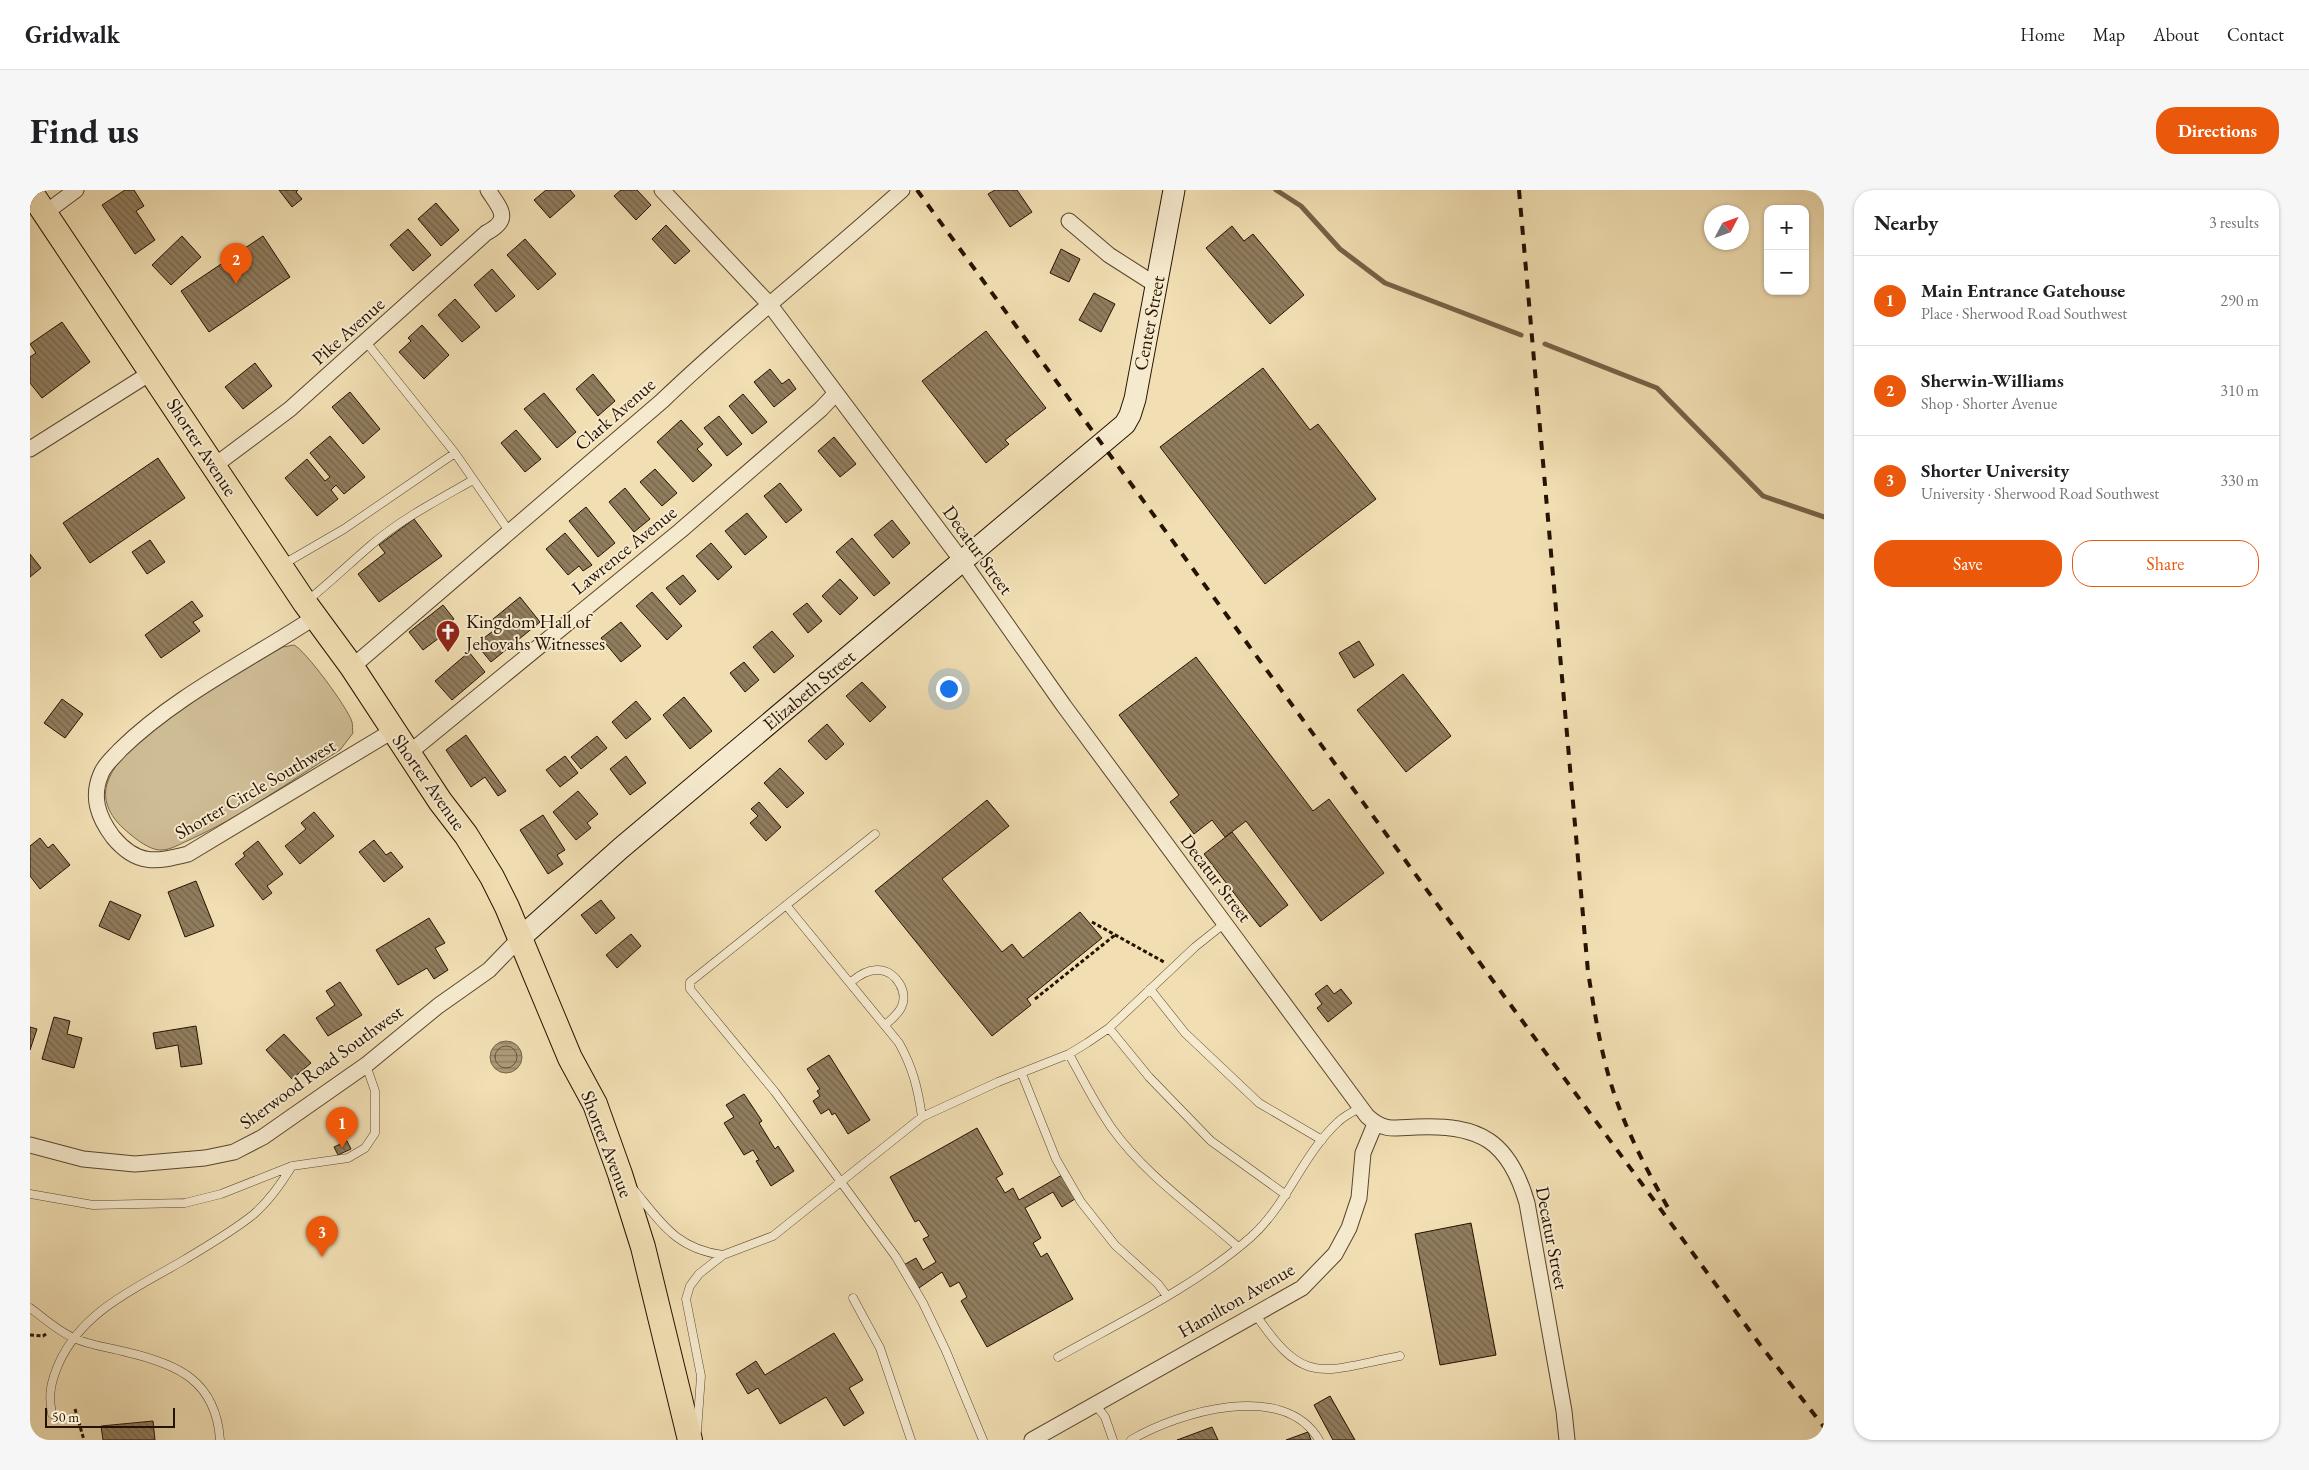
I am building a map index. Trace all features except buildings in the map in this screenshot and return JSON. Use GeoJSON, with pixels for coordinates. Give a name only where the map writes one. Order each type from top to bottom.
{"type":"FeatureCollection","features":[{"type":"Feature","properties":{"kind":"main road","name":"Shorter Avenue"},"geometry":{"type":"LineString","coordinates":[[30,191],[310,610],[352,668],[440,801],[466,835],[492,877],[570,1058],[595,1104],[620,1174],[643,1247],[690,1440]]}},
{"type":"Feature","properties":{"kind":"street"},"geometry":{"type":"LineString","coordinates":[[45,214],[76,190]]}},
{"type":"Feature","properties":{"kind":"street","name":"Pike Avenue"},"geometry":{"type":"LineString","coordinates":[[214,466],[290,409],[486,234],[498,227],[503,219],[502,212],[488,190]]}},
{"type":"Feature","properties":{"kind":"street","name":"Decatur Street"},"geometry":{"type":"LineString","coordinates":[[662,190],[770,305],[962,561],[1064,706],[1348,1089],[1360,1108],[1375,1124],[1384,1128],[1435,1126],[1471,1131],[1488,1139],[1510,1162],[1520,1178],[1527,1203],[1567,1440]]}},
{"type":"Feature","properties":{"kind":"street","name":"Clark Avenue"},"geometry":{"type":"LineString","coordinates":[[352,668],[662,401],[709,356],[827,258],[902,190]]}},
{"type":"Feature","properties":{"kind":"street","name":"Center Street"},"geometry":{"type":"LineString","coordinates":[[1101,443],[1118,430],[1130,415],[1174,190]]}},
{"type":"Feature","properties":{"kind":"street"},"geometry":{"type":"LineString","coordinates":[[1069,221],[1110,255],[1156,285]]}},
{"type":"Feature","properties":{"kind":"street"},"geometry":{"type":"LineString","coordinates":[[30,449],[152,372]]}},
{"type":"Feature","properties":{"kind":"street","name":"Lawrence Avenue"},"geometry":{"type":"LineString","coordinates":[[409,753],[680,531],[822,409],[836,393]]}},
{"type":"Feature","properties":{"kind":"street","name":"Elizabeth Street"},"geometry":{"type":"LineString","coordinates":[[519,939],[621,848],[1101,443]]}},
{"type":"Feature","properties":{"kind":"street","name":"Shorter Circle Southwest"},"geometry":{"type":"LineString","coordinates":[[310,610],[159,715],[113,757],[102,771],[96,790],[97,810],[106,827],[122,847],[142,858],[159,861],[188,854],[394,730]]}},
{"type":"Feature","properties":{"kind":"street","name":"Sherwood Road Southwest"},"geometry":{"type":"LineString","coordinates":[[30,1145],[83,1160],[134,1164],[205,1158],[234,1152],[263,1137],[366,1065],[438,1006],[489,970],[519,939]]}},
{"type":"Feature","properties":{"kind":"street","name":"Hamilton Avenue"},"geometry":{"type":"LineString","coordinates":[[1032,1440],[1302,1288],[1335,1254],[1349,1228],[1359,1198],[1363,1152],[1375,1124]]}},
{"type":"Feature","properties":{"kind":"lane"},"geometry":{"type":"LineString","coordinates":[[366,342],[454,453],[509,531]]}},
{"type":"Feature","properties":{"kind":"lane"},"geometry":{"type":"LineString","coordinates":[[281,566],[344,529],[454,453]]}},
{"type":"Feature","properties":{"kind":"lane"},"geometry":{"type":"LineString","coordinates":[[310,610],[340,575],[377,541],[411,516],[473,480]]}},
{"type":"Feature","properties":{"kind":"lane"},"geometry":{"type":"LineString","coordinates":[[875,834],[690,982],[690,989],[775,1092],[817,1152],[842,1180],[896,1257],[923,1303],[946,1351],[983,1440]]}},
{"type":"Feature","properties":{"kind":"lane"},"geometry":{"type":"LineString","coordinates":[[786,905],[899,1043],[911,1064],[922,1117]]}},
{"type":"Feature","properties":{"kind":"lane"},"geometry":{"type":"LineString","coordinates":[[696,1440],[701,1376],[686,1299],[690,1286],[698,1274],[722,1255],[773,1236],[922,1117],[998,1082],[1069,1054],[1109,1028],[1173,968],[1225,923]]}},
{"type":"Feature","properties":{"kind":"lane"},"geometry":{"type":"LineString","coordinates":[[850,982],[865,972],[879,970],[890,973],[900,983],[903,991],[902,1004],[896,1016],[885,1025]]}},
{"type":"Feature","properties":{"kind":"lane"},"geometry":{"type":"LineString","coordinates":[[1150,989],[1185,1033],[1259,1103],[1322,1140]]}},
{"type":"Feature","properties":{"kind":"lane"},"geometry":{"type":"LineString","coordinates":[[1109,1028],[1149,1077],[1211,1141],[1286,1195]]}},
{"type":"Feature","properties":{"kind":"lane"},"geometry":{"type":"LineString","coordinates":[[1069,1054],[1111,1127],[1133,1153],[1164,1186],[1238,1247]]}},
{"type":"Feature","properties":{"kind":"lane"},"geometry":{"type":"LineString","coordinates":[[30,1194],[93,1205],[185,1203],[221,1194],[292,1166],[348,1158],[365,1148],[375,1132],[375,1091],[366,1065]]}},
{"type":"Feature","properties":{"kind":"lane"},"geometry":{"type":"LineString","coordinates":[[1022,1074],[1056,1159],[1081,1202],[1115,1245],[1158,1284],[1167,1296]]}},
{"type":"Feature","properties":{"kind":"lane"},"geometry":{"type":"LineString","coordinates":[[1058,1357],[1202,1276],[1238,1247],[1263,1224],[1286,1195],[1322,1140],[1338,1122],[1360,1108]]}},
{"type":"Feature","properties":{"kind":"lane"},"geometry":{"type":"LineString","coordinates":[[52,1414],[49,1394],[67,1346],[99,1311],[185,1260],[254,1213],[279,1188],[292,1166]]}},
{"type":"Feature","properties":{"kind":"lane"},"geometry":{"type":"LineString","coordinates":[[620,1174],[677,1240],[705,1253],[722,1255]]}},
{"type":"Feature","properties":{"kind":"lane"},"geometry":{"type":"LineString","coordinates":[[853,1298],[880,1348],[911,1440]]}},
{"type":"Feature","properties":{"kind":"lane"},"geometry":{"type":"LineString","coordinates":[[30,1308],[73,1338],[157,1360],[179,1369],[197,1382],[208,1395],[215,1412],[220,1440]]}},
{"type":"Feature","properties":{"kind":"lane"},"geometry":{"type":"LineString","coordinates":[[1256,1315],[1280,1348],[1300,1364],[1310,1368],[1326,1369],[1400,1356]]}},
{"type":"Feature","properties":{"kind":"lane"},"geometry":{"type":"LineString","coordinates":[[1095,1404],[1105,1417],[1113,1440]]}},
{"type":"Feature","properties":{"kind":"lane"},"geometry":{"type":"LineString","coordinates":[[1131,1440],[1144,1432],[1202,1412],[1234,1405],[1263,1406],[1295,1415],[1308,1426],[1319,1440]]}},
{"type":"Feature","properties":{"kind":"path"},"geometry":{"type":"LineString","coordinates":[[1092,922],[1173,968]]}},
{"type":"Feature","properties":{"kind":"path"},"geometry":{"type":"LineString","coordinates":[[1036,999],[1115,934]]}},
{"type":"Feature","properties":{"kind":"path"},"geometry":{"type":"LineString","coordinates":[[75,1409],[84,1440]]}},
{"type":"Feature","properties":{"kind":"shaded area"},"geometry":{"type":"Polygon","coordinates":[[[294,645],[326,680],[349,715],[353,733],[340,750],[246,810],[172,848],[157,850],[152,848],[123,828],[114,818],[108,807],[106,788],[119,762],[137,742],[185,705],[212,688],[283,647],[294,645]]]}},
{"type":"Feature","properties":{"kind":"water"},"geometry":{"type":"Polygon","coordinates":[[[506,1041],[512,1042],[517,1046],[521,1051],[521,1063],[517,1068],[512,1072],[506,1073],[500,1072],[495,1068],[491,1063],[490,1057],[491,1051],[495,1046],[500,1042],[506,1041]]]}},
{"type":"Feature","properties":{"kind":"waterway"},"geometry":{"type":"LineString","coordinates":[[1276,190],[1301,206],[1340,249],[1385,283],[1521,335]]}},
{"type":"Feature","properties":{"kind":"waterway"},"geometry":{"type":"LineString","coordinates":[[1545,344],[1657,388],[1763,496],[1824,517]]}},
{"type":"Feature","properties":{"kind":"railway"},"geometry":{"type":"LineString","coordinates":[[917,190],[1515,1011],[1761,1346],[1824,1427]]}},
{"type":"Feature","properties":{"kind":"railway"},"geometry":{"type":"LineString","coordinates":[[1519,190],[1588,972],[1602,1050],[1615,1096],[1640,1156],[1671,1213]]}},
{"type":"Feature","properties":{"kind":"place","name":"Sherwin-Williams"},"geometry":{"type":"Point","coordinates":[236,284]}},
{"type":"Feature","properties":{"kind":"place","name":"Kingdom Hall of Jehovahs Witnesses"},"geometry":{"type":"Point","coordinates":[448,653]}},
{"type":"Feature","properties":{"kind":"place","name":"Main Entrance Gatehouse"},"geometry":{"type":"Point","coordinates":[342,1148]}},
{"type":"Feature","properties":{"kind":"place","name":"Shorter University"},"geometry":{"type":"Point","coordinates":[322,1257]}}]}
